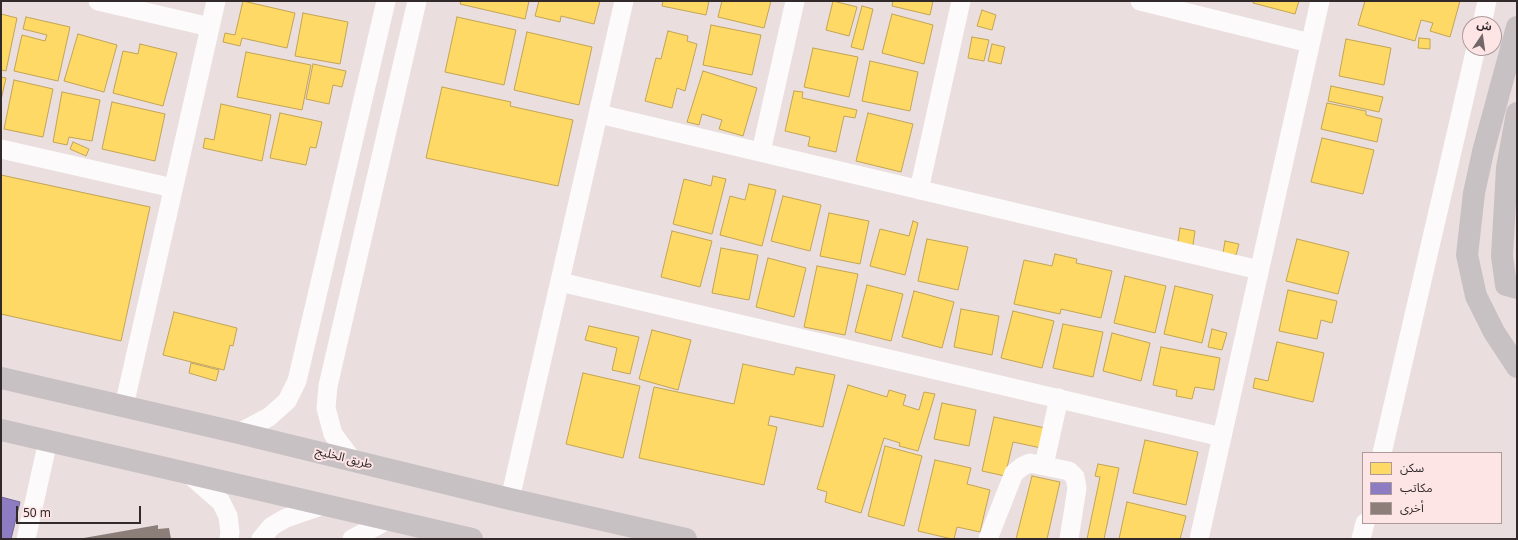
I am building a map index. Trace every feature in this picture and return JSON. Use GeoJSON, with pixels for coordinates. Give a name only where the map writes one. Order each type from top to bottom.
{"type":"FeatureCollection","features":[{"type":"Feature","properties":{"kind":"main road"},"geometry":{"type":"LineString","coordinates":[[1516,36],[1483,152],[1474,193],[1467,255],[1476,296],[1494,332],[1517,367]]}},
{"type":"Feature","properties":{"kind":"main road"},"geometry":{"type":"LineString","coordinates":[[1517,113],[1506,168],[1502,256],[1506,285],[1517,288]]}},
{"type":"Feature","properties":{"kind":"main road","name":"طريق الخليج"},"geometry":{"type":"LineString","coordinates":[[1,378],[239,433],[510,499],[686,539]]}},
{"type":"Feature","properties":{"kind":"main road"},"geometry":{"type":"LineString","coordinates":[[1,430],[472,539]]}},
{"type":"Feature","properties":{"kind":"street"},"geometry":{"type":"LineString","coordinates":[[98,1],[210,27]]}},
{"type":"Feature","properties":{"kind":"street"},"geometry":{"type":"LineString","coordinates":[[124,406],[216,1]]}},
{"type":"Feature","properties":{"kind":"street"},"geometry":{"type":"LineString","coordinates":[[239,433],[269,417],[287,401],[297,381],[386,1]]}},
{"type":"Feature","properties":{"kind":"street"},"geometry":{"type":"LineString","coordinates":[[353,461],[333,434],[326,408],[328,386],[418,1]]}},
{"type":"Feature","properties":{"kind":"street"},"geometry":{"type":"LineString","coordinates":[[510,499],[624,1]]}},
{"type":"Feature","properties":{"kind":"street"},"geometry":{"type":"LineString","coordinates":[[761,152],[795,1]]}},
{"type":"Feature","properties":{"kind":"street"},"geometry":{"type":"LineString","coordinates":[[919,190],[961,1]]}},
{"type":"Feature","properties":{"kind":"street"},"geometry":{"type":"LineString","coordinates":[[1140,1],[1310,43]]}},
{"type":"Feature","properties":{"kind":"street"},"geometry":{"type":"LineString","coordinates":[[1199,539],[1320,1]]}},
{"type":"Feature","properties":{"kind":"street"},"geometry":{"type":"LineString","coordinates":[[1483,16],[1486,1]]}},
{"type":"Feature","properties":{"kind":"street"},"geometry":{"type":"LineString","coordinates":[[1382,452],[1474,56]]}},
{"type":"Feature","properties":{"kind":"street"},"geometry":{"type":"LineString","coordinates":[[598,114],[1259,270]]}},
{"type":"Feature","properties":{"kind":"street"},"geometry":{"type":"LineString","coordinates":[[1,149],[173,188]]}},
{"type":"Feature","properties":{"kind":"street"},"geometry":{"type":"LineString","coordinates":[[560,282],[1222,437]]}},
{"type":"Feature","properties":{"kind":"street"},"geometry":{"type":"LineString","coordinates":[[1044,465],[1059,398]]}},
{"type":"Feature","properties":{"kind":"street"},"geometry":{"type":"LineString","coordinates":[[26,539],[48,441]]}},
{"type":"Feature","properties":{"kind":"street"},"geometry":{"type":"LineString","coordinates":[[988,539],[1014,473],[1022,466],[1030,463],[1069,471],[1075,477],[1077,488],[1069,539]]}},
{"type":"Feature","properties":{"kind":"street"},"geometry":{"type":"LineString","coordinates":[[188,473],[221,502],[228,516],[230,532],[229,539]]}},
{"type":"Feature","properties":{"kind":"street"},"geometry":{"type":"LineString","coordinates":[[261,539],[272,526],[286,518],[324,505]]}},
{"type":"Feature","properties":{"kind":"street"},"geometry":{"type":"LineString","coordinates":[[352,539],[388,520]]}},
{"type":"Feature","properties":{"kind":"street"},"geometry":{"type":"LineString","coordinates":[[1361,539],[1365,524]]}},
{"type":"Feature","properties":{"kind":"building: سكن"},"geometry":{"type":"Polygon","coordinates":[[[243,1],[295,13],[287,48],[242,38],[240,46],[223,42],[225,33],[235,35],[243,1]]]}},
{"type":"Feature","properties":{"kind":"building: سكن"},"geometry":{"type":"Polygon","coordinates":[[[461,1],[529,1],[525,19],[460,4],[461,1]]]}},
{"type":"Feature","properties":{"kind":"building: سكن"},"geometry":{"type":"Polygon","coordinates":[[[539,1],[600,1],[594,24],[561,16],[560,22],[535,16],[539,1]]]}},
{"type":"Feature","properties":{"kind":"building: سكن"},"geometry":{"type":"Polygon","coordinates":[[[663,1],[709,1],[706,15],[662,6],[663,1]]]}},
{"type":"Feature","properties":{"kind":"building: سكن"},"geometry":{"type":"Polygon","coordinates":[[[722,1],[771,1],[764,28],[718,17],[722,1]]]}},
{"type":"Feature","properties":{"kind":"building: سكن"},"geometry":{"type":"Polygon","coordinates":[[[833,1],[857,7],[849,36],[826,30],[833,1]]]}},
{"type":"Feature","properties":{"kind":"building: سكن"},"geometry":{"type":"Polygon","coordinates":[[[893,1],[933,1],[930,15],[892,6],[893,1]]]}},
{"type":"Feature","properties":{"kind":"building: سكن"},"geometry":{"type":"Polygon","coordinates":[[[1253,1],[1299,1],[1295,14],[1253,3],[1253,1]]]}},
{"type":"Feature","properties":{"kind":"building: سكن"},"geometry":{"type":"Polygon","coordinates":[[[1365,1],[1460,1],[1450,37],[1430,31],[1433,23],[1421,20],[1415,41],[1358,25],[1365,1]]]}},
{"type":"Feature","properties":{"kind":"building: سكن"},"geometry":{"type":"Polygon","coordinates":[[[862,6],[873,9],[863,50],[851,47],[862,6]]]}},
{"type":"Feature","properties":{"kind":"building: سكن"},"geometry":{"type":"Polygon","coordinates":[[[982,10],[996,15],[992,30],[977,26],[982,10]]]}},
{"type":"Feature","properties":{"kind":"building: سكن"},"geometry":{"type":"Polygon","coordinates":[[[303,13],[348,22],[340,64],[295,56],[303,13]]]}},
{"type":"Feature","properties":{"kind":"building: سكن"},"geometry":{"type":"Polygon","coordinates":[[[1,14],[17,18],[6,71],[1,70],[1,14]]]}},
{"type":"Feature","properties":{"kind":"building: سكن"},"geometry":{"type":"Polygon","coordinates":[[[892,14],[933,25],[924,64],[882,53],[892,14]]]}},
{"type":"Feature","properties":{"kind":"building: سكن"},"geometry":{"type":"Polygon","coordinates":[[[26,17],[70,27],[58,81],[14,71],[22,35],[45,41],[47,35],[23,29],[26,17]]]}},
{"type":"Feature","properties":{"kind":"building: سكن"},"geometry":{"type":"Polygon","coordinates":[[[457,17],[516,30],[504,85],[445,72],[457,17]]]}},
{"type":"Feature","properties":{"kind":"building: سكن"},"geometry":{"type":"Polygon","coordinates":[[[711,25],[761,35],[752,75],[703,65],[711,25]]]}},
{"type":"Feature","properties":{"kind":"building: سكن"},"geometry":{"type":"Polygon","coordinates":[[[668,31],[688,36],[687,41],[697,44],[685,91],[677,88],[672,108],[645,101],[656,58],[661,59],[668,31]]]}},
{"type":"Feature","properties":{"kind":"building: سكن"},"geometry":{"type":"Polygon","coordinates":[[[527,32],[592,47],[579,105],[514,90],[527,32]]]}},
{"type":"Feature","properties":{"kind":"building: سكن"},"geometry":{"type":"Polygon","coordinates":[[[78,34],[117,45],[104,92],[64,81],[78,34]]]}},
{"type":"Feature","properties":{"kind":"building: سكن"},"geometry":{"type":"Polygon","coordinates":[[[972,37],[989,40],[984,61],[968,58],[972,37]]]}},
{"type":"Feature","properties":{"kind":"building: سكن"},"geometry":{"type":"Polygon","coordinates":[[[1419,38],[1430,39],[1430,49],[1418,48],[1419,38]]]}},
{"type":"Feature","properties":{"kind":"building: سكن"},"geometry":{"type":"Polygon","coordinates":[[[1346,39],[1391,48],[1384,85],[1339,76],[1346,39]]]}},
{"type":"Feature","properties":{"kind":"building: سكن"},"geometry":{"type":"Polygon","coordinates":[[[140,44],[177,53],[163,106],[113,93],[123,51],[138,54],[140,44]]]}},
{"type":"Feature","properties":{"kind":"building: سكن"},"geometry":{"type":"Polygon","coordinates":[[[992,44],[1005,47],[1001,64],[988,61],[992,44]]]}},
{"type":"Feature","properties":{"kind":"building: سكن"},"geometry":{"type":"Polygon","coordinates":[[[813,48],[858,57],[849,97],[804,87],[813,48]]]}},
{"type":"Feature","properties":{"kind":"building: سكن"},"geometry":{"type":"Polygon","coordinates":[[[246,52],[311,65],[302,110],[237,97],[246,52]]]}},
{"type":"Feature","properties":{"kind":"building: سكن"},"geometry":{"type":"Polygon","coordinates":[[[870,61],[918,72],[910,111],[862,101],[870,61]]]}},
{"type":"Feature","properties":{"kind":"building: سكن"},"geometry":{"type":"Polygon","coordinates":[[[313,64],[346,71],[342,87],[333,85],[329,104],[306,99],[313,64]]]}},
{"type":"Feature","properties":{"kind":"building: سكن"},"geometry":{"type":"Polygon","coordinates":[[[703,71],[757,88],[743,136],[719,129],[722,120],[702,114],[699,125],[687,122],[703,71]]]}},
{"type":"Feature","properties":{"kind":"building: سكن"},"geometry":{"type":"Polygon","coordinates":[[[1,77],[6,78],[1,100],[1,77]]]}},
{"type":"Feature","properties":{"kind":"building: سكن"},"geometry":{"type":"Polygon","coordinates":[[[14,80],[53,89],[43,137],[4,129],[14,80]]]}},
{"type":"Feature","properties":{"kind":"building: سكن"},"geometry":{"type":"Polygon","coordinates":[[[1331,86],[1383,97],[1379,112],[1328,101],[1331,86]]]}},
{"type":"Feature","properties":{"kind":"building: سكن"},"geometry":{"type":"Polygon","coordinates":[[[442,87],[511,102],[510,106],[573,120],[558,186],[426,158],[442,87]]]}},
{"type":"Feature","properties":{"kind":"building: سكن"},"geometry":{"type":"Polygon","coordinates":[[[794,91],[803,92],[802,98],[857,110],[855,118],[844,116],[836,152],[808,146],[810,137],[785,131],[794,91]]]}},
{"type":"Feature","properties":{"kind":"building: سكن"},"geometry":{"type":"Polygon","coordinates":[[[62,92],[100,100],[92,141],[69,137],[67,145],[53,142],[62,92]]]}},
{"type":"Feature","properties":{"kind":"building: سكن"},"geometry":{"type":"Polygon","coordinates":[[[112,102],[165,114],[155,161],[102,149],[112,102]]]}},
{"type":"Feature","properties":{"kind":"building: سكن"},"geometry":{"type":"Polygon","coordinates":[[[1327,103],[1366,111],[1366,115],[1382,119],[1377,142],[1321,129],[1327,103]]]}},
{"type":"Feature","properties":{"kind":"building: سكن"},"geometry":{"type":"Polygon","coordinates":[[[221,104],[271,115],[262,161],[203,148],[205,138],[214,140],[221,104]]]}},
{"type":"Feature","properties":{"kind":"building: سكن"},"geometry":{"type":"Polygon","coordinates":[[[280,113],[322,122],[316,148],[310,147],[306,165],[270,158],[280,113]]]}},
{"type":"Feature","properties":{"kind":"building: سكن"},"geometry":{"type":"Polygon","coordinates":[[[868,113],[913,124],[901,172],[856,161],[868,113]]]}},
{"type":"Feature","properties":{"kind":"building: سكن"},"geometry":{"type":"Polygon","coordinates":[[[1322,138],[1374,150],[1363,194],[1311,182],[1322,138]]]}},
{"type":"Feature","properties":{"kind":"building: سكن"},"geometry":{"type":"Polygon","coordinates":[[[73,142],[89,149],[86,156],[70,149],[73,142]]]}},
{"type":"Feature","properties":{"kind":"building: سكن"},"geometry":{"type":"Polygon","coordinates":[[[1,175],[150,207],[121,341],[1,314],[1,175]]]}},
{"type":"Feature","properties":{"kind":"building: سكن"},"geometry":{"type":"Polygon","coordinates":[[[713,176],[726,179],[712,234],[673,224],[684,179],[711,186],[713,176]]]}},
{"type":"Feature","properties":{"kind":"building: سكن"},"geometry":{"type":"Polygon","coordinates":[[[749,184],[776,190],[762,246],[720,235],[730,196],[745,200],[749,184]]]}},
{"type":"Feature","properties":{"kind":"building: سكن"},"geometry":{"type":"Polygon","coordinates":[[[783,196],[821,205],[810,251],[771,241],[783,196]]]}},
{"type":"Feature","properties":{"kind":"building: سكن"},"geometry":{"type":"Polygon","coordinates":[[[829,213],[869,221],[860,264],[820,256],[829,213]]]}},
{"type":"Feature","properties":{"kind":"building: سكن"},"geometry":{"type":"Polygon","coordinates":[[[913,221],[918,223],[905,275],[870,266],[880,229],[909,236],[913,221]]]}},
{"type":"Feature","properties":{"kind":"building: سكن"},"geometry":{"type":"Polygon","coordinates":[[[1180,228],[1195,231],[1193,245],[1178,242],[1180,228]]]}},
{"type":"Feature","properties":{"kind":"building: سكن"},"geometry":{"type":"Polygon","coordinates":[[[672,231],[712,241],[700,287],[661,277],[672,231]]]}},
{"type":"Feature","properties":{"kind":"building: سكن"},"geometry":{"type":"Polygon","coordinates":[[[927,239],[968,247],[958,290],[918,281],[927,239]]]}},
{"type":"Feature","properties":{"kind":"building: سكن"},"geometry":{"type":"Polygon","coordinates":[[[1297,239],[1349,252],[1338,294],[1286,281],[1297,239]]]}},
{"type":"Feature","properties":{"kind":"building: سكن"},"geometry":{"type":"Polygon","coordinates":[[[1225,241],[1239,244],[1236,255],[1223,253],[1225,241]]]}},
{"type":"Feature","properties":{"kind":"building: سكن"},"geometry":{"type":"Polygon","coordinates":[[[721,248],[758,255],[749,300],[712,293],[721,248]]]}},
{"type":"Feature","properties":{"kind":"building: سكن"},"geometry":{"type":"Polygon","coordinates":[[[1055,254],[1077,259],[1076,263],[1112,271],[1101,318],[1061,309],[1060,314],[1014,304],[1024,260],[1052,266],[1055,254]]]}},
{"type":"Feature","properties":{"kind":"building: سكن"},"geometry":{"type":"Polygon","coordinates":[[[768,258],[806,268],[794,317],[756,307],[768,258]]]}},
{"type":"Feature","properties":{"kind":"building: سكن"},"geometry":{"type":"Polygon","coordinates":[[[817,266],[858,274],[845,335],[804,327],[817,266]]]}},
{"type":"Feature","properties":{"kind":"building: سكن"},"geometry":{"type":"Polygon","coordinates":[[[1125,276],[1166,286],[1155,333],[1114,323],[1125,276]]]}},
{"type":"Feature","properties":{"kind":"building: سكن"},"geometry":{"type":"Polygon","coordinates":[[[867,285],[903,294],[891,341],[855,332],[867,285]]]}},
{"type":"Feature","properties":{"kind":"building: سكن"},"geometry":{"type":"Polygon","coordinates":[[[1175,286],[1213,295],[1202,343],[1164,334],[1175,286]]]}},
{"type":"Feature","properties":{"kind":"building: سكن"},"geometry":{"type":"Polygon","coordinates":[[[1288,290],[1337,301],[1332,323],[1321,320],[1317,339],[1279,331],[1288,290]]]}},
{"type":"Feature","properties":{"kind":"building: سكن"},"geometry":{"type":"Polygon","coordinates":[[[914,291],[954,302],[942,348],[902,337],[914,291]]]}},
{"type":"Feature","properties":{"kind":"building: سكن"},"geometry":{"type":"Polygon","coordinates":[[[961,309],[999,316],[992,355],[954,347],[961,309]]]}},
{"type":"Feature","properties":{"kind":"building: سكن"},"geometry":{"type":"Polygon","coordinates":[[[1013,311],[1054,321],[1042,368],[1001,358],[1013,311]]]}},
{"type":"Feature","properties":{"kind":"building: سكن"},"geometry":{"type":"Polygon","coordinates":[[[174,312],[237,328],[233,346],[230,345],[224,370],[163,355],[174,312]]]}},
{"type":"Feature","properties":{"kind":"building: سكن"},"geometry":{"type":"Polygon","coordinates":[[[1063,324],[1103,332],[1093,377],[1053,368],[1063,324]]]}},
{"type":"Feature","properties":{"kind":"building: سكن"},"geometry":{"type":"Polygon","coordinates":[[[589,326],[639,337],[630,374],[612,370],[617,348],[585,340],[589,326]]]}},
{"type":"Feature","properties":{"kind":"building: سكن"},"geometry":{"type":"Polygon","coordinates":[[[1212,329],[1227,333],[1222,350],[1208,347],[1212,329]]]}},
{"type":"Feature","properties":{"kind":"building: سكن"},"geometry":{"type":"Polygon","coordinates":[[[652,330],[691,340],[678,390],[639,379],[652,330]]]}},
{"type":"Feature","properties":{"kind":"building: سكن"},"geometry":{"type":"Polygon","coordinates":[[[1112,333],[1150,343],[1141,381],[1103,371],[1112,333]]]}},
{"type":"Feature","properties":{"kind":"building: سكن"},"geometry":{"type":"Polygon","coordinates":[[[1277,342],[1324,353],[1313,402],[1253,388],[1255,378],[1268,381],[1277,342]]]}},
{"type":"Feature","properties":{"kind":"building: سكن"},"geometry":{"type":"Polygon","coordinates":[[[1161,347],[1220,358],[1214,390],[1195,387],[1192,399],[1176,396],[1177,390],[1153,385],[1161,347]]]}},
{"type":"Feature","properties":{"kind":"building: سكن"},"geometry":{"type":"Polygon","coordinates":[[[191,363],[219,370],[216,381],[189,373],[191,363]]]}},
{"type":"Feature","properties":{"kind":"building: سكن"},"geometry":{"type":"Polygon","coordinates":[[[743,364],[794,375],[796,367],[835,375],[823,427],[770,416],[768,425],[777,427],[764,485],[639,458],[654,387],[734,404],[743,364]]]}},
{"type":"Feature","properties":{"kind":"building: سكن"},"geometry":{"type":"Polygon","coordinates":[[[583,373],[640,386],[623,458],[566,444],[583,373]]]}},
{"type":"Feature","properties":{"kind":"building: سكن"},"geometry":{"type":"Polygon","coordinates":[[[848,385],[887,397],[889,390],[906,395],[903,405],[919,410],[924,392],[935,394],[918,451],[899,446],[900,443],[884,438],[861,513],[825,502],[827,492],[817,489],[848,385]]]}},
{"type":"Feature","properties":{"kind":"building: سكن"},"geometry":{"type":"Polygon","coordinates":[[[942,403],[976,410],[969,446],[934,439],[942,403]]]}},
{"type":"Feature","properties":{"kind":"building: سكن"},"geometry":{"type":"Polygon","coordinates":[[[994,417],[1050,429],[1046,449],[1013,442],[1005,476],[982,471],[994,417]]]}},
{"type":"Feature","properties":{"kind":"building: سكن"},"geometry":{"type":"Polygon","coordinates":[[[1145,440],[1198,452],[1186,505],[1133,493],[1145,440]]]}},
{"type":"Feature","properties":{"kind":"building: سكن"},"geometry":{"type":"Polygon","coordinates":[[[885,446],[922,456],[904,526],[868,516],[885,446]]]}},
{"type":"Feature","properties":{"kind":"building: سكن"},"geometry":{"type":"Polygon","coordinates":[[[935,460],[971,468],[967,484],[990,490],[980,532],[957,527],[954,539],[952,539],[918,531],[935,460]]]}},
{"type":"Feature","properties":{"kind":"building: سكن"},"geometry":{"type":"Polygon","coordinates":[[[1098,464],[1119,468],[1104,539],[1087,539],[1100,477],[1095,476],[1098,464]]]}},
{"type":"Feature","properties":{"kind":"building: سكن"},"geometry":{"type":"Polygon","coordinates":[[[1032,476],[1060,482],[1047,539],[1016,539],[1032,476]]]}},
{"type":"Feature","properties":{"kind":"building: سكن"},"geometry":{"type":"Polygon","coordinates":[[[1127,502],[1186,516],[1180,539],[1119,539],[1127,502]]]}},
{"type":"Feature","properties":{"kind":"building: مكاتب"},"geometry":{"type":"Polygon","coordinates":[[[1,497],[20,502],[11,539],[1,539],[1,497]]]}},
{"type":"Feature","properties":{"kind":"building: أخرى"},"geometry":{"type":"Polygon","coordinates":[[[158,525],[158,529],[169,528],[171,539],[78,539],[158,525]]]}}]}
